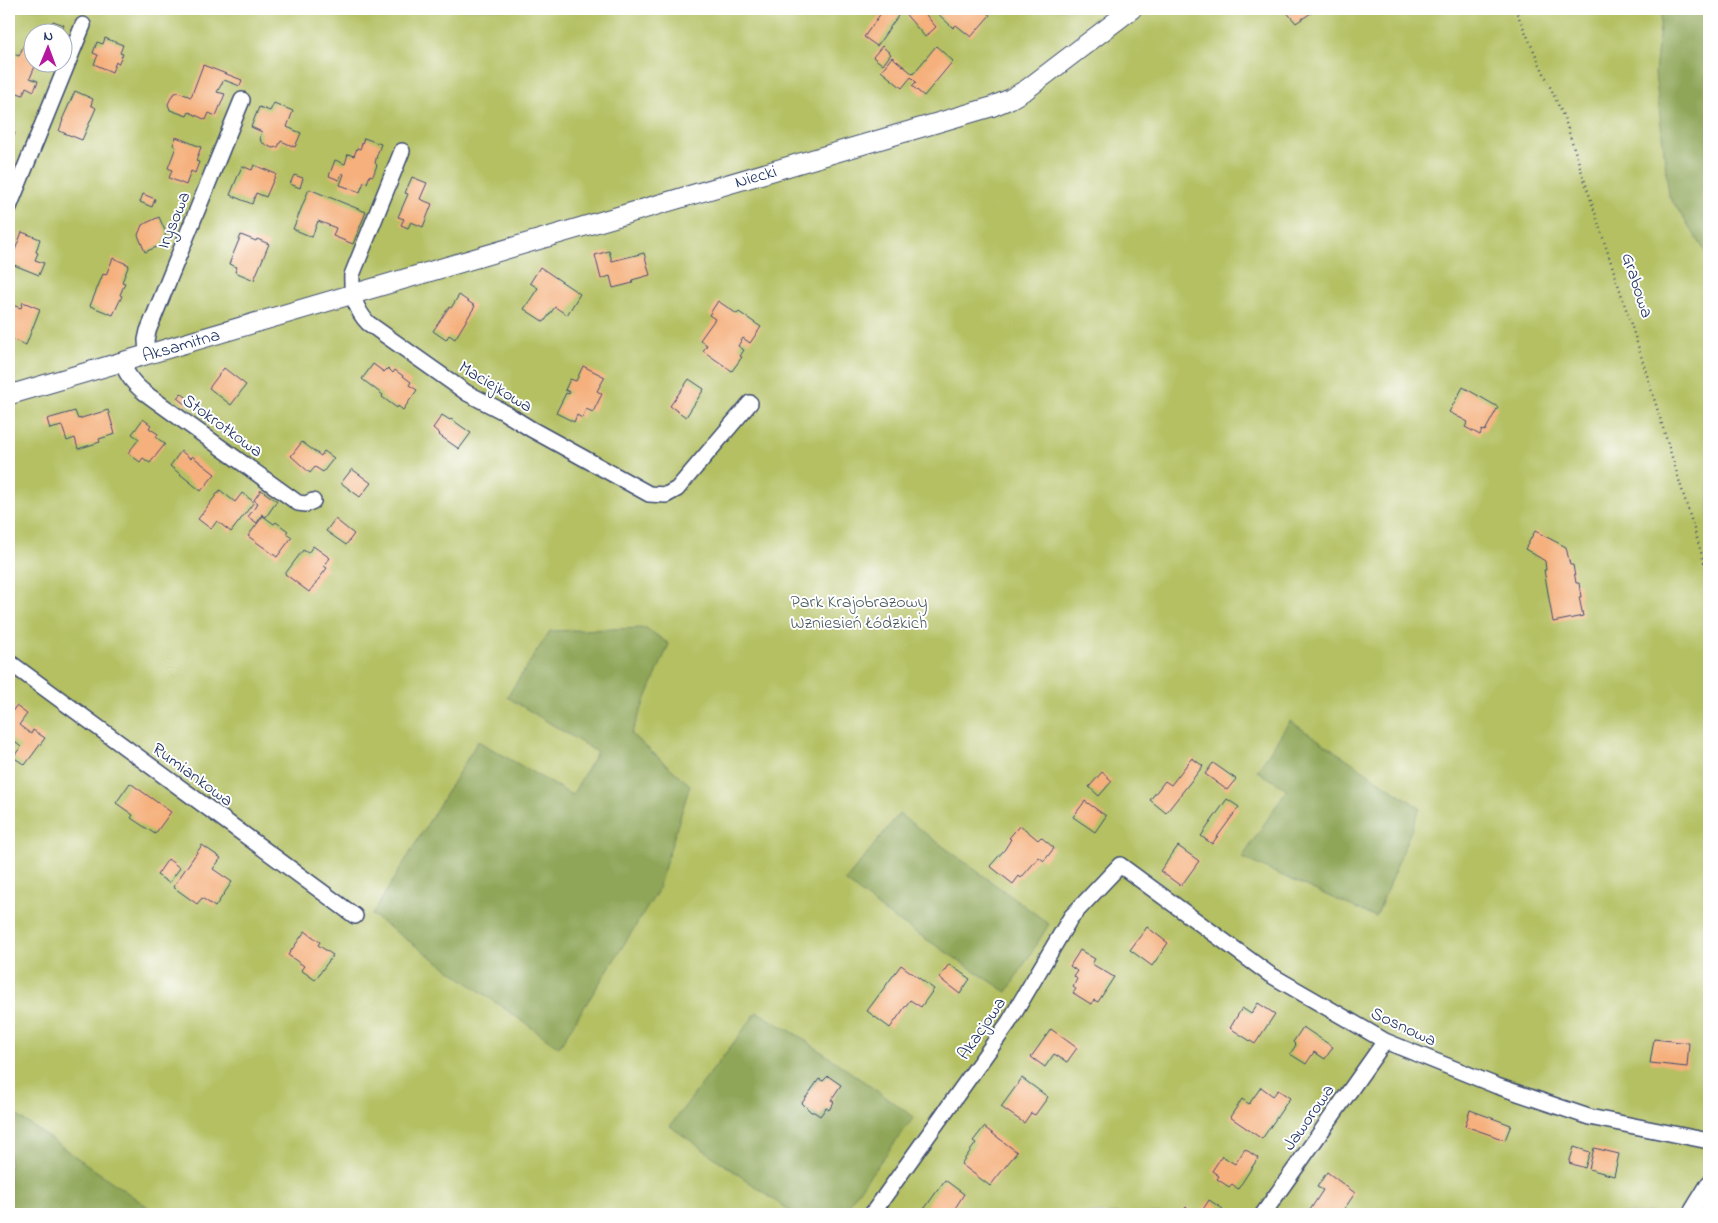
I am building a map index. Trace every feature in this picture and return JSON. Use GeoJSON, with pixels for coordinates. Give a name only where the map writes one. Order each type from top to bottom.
{"type":"FeatureCollection","features":[{"type":"Feature","properties":{"kind":"street","name":"Niecki"},"geometry":{"type":"LineString","coordinates":[[352,294],[991,107],[1026,89],[1132,9]]}},
{"type":"Feature","properties":{"kind":"street"},"geometry":{"type":"LineString","coordinates":[[9,207],[83,24]]}},
{"type":"Feature","properties":{"kind":"street","name":"Irysowa"},"geometry":{"type":"LineString","coordinates":[[147,354],[146,340],[148,331],[242,100]]}},
{"type":"Feature","properties":{"kind":"street","name":"Maciejkowa"},"geometry":{"type":"LineString","coordinates":[[402,151],[352,275],[352,294],[357,308],[368,323],[467,393],[649,494],[666,495],[677,489],[750,403]]}},
{"type":"Feature","properties":{"kind":"street","name":"Aksamitna"},"geometry":{"type":"LineString","coordinates":[[9,395],[352,294]]}},
{"type":"Feature","properties":{"kind":"street","name":"Stokrotkowa"},"geometry":{"type":"LineString","coordinates":[[122,362],[128,376],[145,393],[298,503],[306,504],[313,501]]}},
{"type":"Feature","properties":{"kind":"street","name":"Rumiankowa"},"geometry":{"type":"LineString","coordinates":[[9,662],[355,916]]}},
{"type":"Feature","properties":{"kind":"street","name":"Sosnowa"},"geometry":{"type":"LineString","coordinates":[[1120,865],[1269,974],[1384,1041],[1496,1086],[1589,1117],[1709,1141]]}},
{"type":"Feature","properties":{"kind":"street","name":"Akacjowa"},"geometry":{"type":"LineString","coordinates":[[872,1214],[1009,1022],[1071,917],[1120,865]]}},
{"type":"Feature","properties":{"kind":"street","name":"Jaworowa"},"geometry":{"type":"LineString","coordinates":[[1263,1214],[1384,1041]]}},
{"type":"Feature","properties":{"kind":"street"},"geometry":{"type":"LineString","coordinates":[[1690,1214],[1709,1182]]}},
{"type":"Feature","properties":{"kind":"path","name":"Grabowa"},"geometry":{"type":"LineString","coordinates":[[1514,9],[1564,120],[1638,346],[1709,578]]}},
{"type":"Feature","properties":{"kind":"green space","name":"Park Krajobrazowy Wzniesień Łódzkich"},"geometry":{"type":"Polygon","coordinates":[[[9,9],[1709,9],[1709,1214],[9,1214],[9,9]]]}},
{"type":"Feature","properties":{"kind":"green space"},"geometry":{"type":"Polygon","coordinates":[[[1662,9],[1709,9],[1709,257],[1669,196],[1655,73],[1662,9]]]}},
{"type":"Feature","properties":{"kind":"green space"},"geometry":{"type":"Polygon","coordinates":[[[646,628],[669,644],[631,734],[690,785],[657,892],[559,1047],[372,915],[478,741],[572,795],[597,752],[507,697],[550,631],[646,628]]]}},
{"type":"Feature","properties":{"kind":"green space"},"geometry":{"type":"Polygon","coordinates":[[[1290,721],[1420,808],[1376,917],[1242,858],[1287,789],[1257,771],[1290,721]]]}},
{"type":"Feature","properties":{"kind":"green space"},"geometry":{"type":"Polygon","coordinates":[[[899,814],[1049,924],[1007,992],[883,911],[845,881],[899,814]]]}},
{"type":"Feature","properties":{"kind":"green space"},"geometry":{"type":"Polygon","coordinates":[[[757,1012],[799,1036],[914,1117],[841,1214],[794,1214],[670,1126],[757,1012]]]}},
{"type":"Feature","properties":{"kind":"green space"},"geometry":{"type":"Polygon","coordinates":[[[9,1110],[158,1214],[9,1214],[9,1110]]]}},
{"type":"Feature","properties":{"kind":"building"},"geometry":{"type":"Polygon","coordinates":[[[884,9],[902,10],[877,46],[864,37],[884,9]]]}},
{"type":"Feature","properties":{"kind":"building"},"geometry":{"type":"Polygon","coordinates":[[[921,9],[936,27],[925,37],[902,10],[921,9]]]}},
{"type":"Feature","properties":{"kind":"building"},"geometry":{"type":"Polygon","coordinates":[[[933,9],[955,9],[957,11],[959,9],[981,9],[990,15],[971,37],[956,25],[953,28],[933,9]]]}},
{"type":"Feature","properties":{"kind":"building"},"geometry":{"type":"Polygon","coordinates":[[[1284,9],[1317,9],[1296,23],[1284,9]]]}},
{"type":"Feature","properties":{"kind":"building"},"geometry":{"type":"Polygon","coordinates":[[[105,38],[123,45],[120,53],[123,54],[118,64],[116,62],[112,72],[94,64],[98,55],[93,53],[97,42],[103,44],[105,38]]]}},
{"type":"Feature","properties":{"kind":"building"},"geometry":{"type":"Polygon","coordinates":[[[882,46],[891,54],[883,65],[873,57],[882,46]]]}},
{"type":"Feature","properties":{"kind":"building"},"geometry":{"type":"Polygon","coordinates":[[[936,46],[953,61],[924,96],[912,86],[916,82],[911,77],[902,88],[881,71],[892,57],[913,74],[936,46]]]}},
{"type":"Feature","properties":{"kind":"building"},"geometry":{"type":"Polygon","coordinates":[[[22,49],[22,72],[33,72],[30,78],[38,81],[34,91],[26,87],[23,95],[9,90],[9,67],[14,54],[19,56],[22,49]]]}},
{"type":"Feature","properties":{"kind":"building"},"geometry":{"type":"Polygon","coordinates":[[[203,65],[242,80],[240,86],[224,80],[217,92],[225,94],[216,116],[209,113],[206,120],[189,112],[187,116],[170,110],[168,104],[173,94],[178,92],[191,97],[203,65]]]}},
{"type":"Feature","properties":{"kind":"building"},"geometry":{"type":"Polygon","coordinates":[[[75,91],[93,99],[91,105],[96,108],[82,140],[59,131],[75,91]]]}},
{"type":"Feature","properties":{"kind":"building"},"geometry":{"type":"Polygon","coordinates":[[[274,103],[293,111],[287,127],[301,133],[295,147],[281,141],[278,147],[272,148],[261,142],[262,132],[251,127],[259,107],[270,111],[274,103]]]}},
{"type":"Feature","properties":{"kind":"building"},"geometry":{"type":"Polygon","coordinates":[[[9,113],[15,115],[11,124],[15,125],[12,132],[15,133],[10,146],[9,145],[9,113]]]}},
{"type":"Feature","properties":{"kind":"building"},"geometry":{"type":"Polygon","coordinates":[[[176,137],[201,147],[196,161],[199,162],[195,173],[191,171],[186,185],[169,178],[172,170],[168,168],[176,147],[173,145],[176,137]]]}},
{"type":"Feature","properties":{"kind":"building"},"geometry":{"type":"Polygon","coordinates":[[[364,138],[381,144],[373,176],[370,175],[367,183],[364,182],[360,192],[340,185],[344,174],[342,173],[339,180],[329,176],[335,160],[345,164],[348,154],[354,156],[357,148],[360,149],[364,138]]]}},
{"type":"Feature","properties":{"kind":"building"},"geometry":{"type":"Polygon","coordinates":[[[254,165],[276,174],[266,197],[256,193],[252,204],[230,195],[242,166],[252,170],[254,165]]]}},
{"type":"Feature","properties":{"kind":"building"},"geometry":{"type":"Polygon","coordinates":[[[294,175],[303,178],[300,188],[290,184],[294,175]]]}},
{"type":"Feature","properties":{"kind":"building"},"geometry":{"type":"Polygon","coordinates":[[[412,177],[427,183],[420,199],[432,204],[423,227],[411,222],[408,228],[401,225],[404,219],[398,217],[408,194],[405,193],[412,177]]]}},
{"type":"Feature","properties":{"kind":"building"},"geometry":{"type":"Polygon","coordinates":[[[309,189],[366,212],[353,244],[333,236],[336,228],[318,221],[312,237],[293,229],[309,189]]]}},
{"type":"Feature","properties":{"kind":"building"},"geometry":{"type":"Polygon","coordinates":[[[143,194],[155,199],[152,207],[140,202],[143,194]]]}},
{"type":"Feature","properties":{"kind":"building"},"geometry":{"type":"Polygon","coordinates":[[[159,217],[166,233],[161,245],[145,252],[138,235],[142,225],[159,217]]]}},
{"type":"Feature","properties":{"kind":"building"},"geometry":{"type":"Polygon","coordinates":[[[22,232],[40,239],[35,260],[44,263],[39,275],[9,263],[12,249],[15,250],[22,232]]]}},
{"type":"Feature","properties":{"kind":"building"},"geometry":{"type":"Polygon","coordinates":[[[241,235],[269,244],[254,280],[235,272],[237,267],[229,264],[241,235]]]}},
{"type":"Feature","properties":{"kind":"building"},"geometry":{"type":"Polygon","coordinates":[[[609,251],[612,261],[644,253],[650,275],[632,280],[633,283],[613,288],[610,276],[601,279],[595,255],[609,251]]]}},
{"type":"Feature","properties":{"kind":"building"},"geometry":{"type":"Polygon","coordinates":[[[113,258],[129,265],[122,282],[125,283],[120,295],[122,296],[113,315],[90,306],[103,274],[106,275],[113,258]]]}},
{"type":"Feature","properties":{"kind":"building"},"geometry":{"type":"Polygon","coordinates":[[[540,267],[580,294],[567,315],[555,307],[544,322],[524,309],[538,288],[530,283],[540,267]]]}},
{"type":"Feature","properties":{"kind":"building"},"geometry":{"type":"Polygon","coordinates":[[[459,295],[475,306],[455,339],[449,335],[446,340],[433,331],[459,295]]]}},
{"type":"Feature","properties":{"kind":"building"},"geometry":{"type":"Polygon","coordinates":[[[718,301],[761,327],[750,343],[743,338],[738,346],[744,350],[740,356],[742,357],[732,371],[703,351],[707,345],[700,340],[715,319],[709,315],[718,301]]]}},
{"type":"Feature","properties":{"kind":"building"},"geometry":{"type":"Polygon","coordinates":[[[23,302],[40,309],[26,345],[9,338],[9,304],[21,308],[23,302]]]}},
{"type":"Feature","properties":{"kind":"building"},"geometry":{"type":"Polygon","coordinates":[[[373,364],[384,372],[388,368],[393,373],[395,370],[411,382],[409,385],[417,390],[403,410],[382,397],[383,395],[362,379],[373,364]]]}},
{"type":"Feature","properties":{"kind":"building"},"geometry":{"type":"Polygon","coordinates":[[[583,366],[605,377],[597,391],[602,394],[593,412],[586,409],[582,418],[577,415],[574,422],[556,413],[566,393],[569,394],[570,392],[565,390],[570,379],[576,381],[583,366]]]}},
{"type":"Feature","properties":{"kind":"building"},"geometry":{"type":"Polygon","coordinates":[[[224,368],[246,385],[231,405],[209,388],[224,368]]]}},
{"type":"Feature","properties":{"kind":"building"},"geometry":{"type":"Polygon","coordinates":[[[689,379],[704,389],[686,417],[670,406],[689,379]]]}},
{"type":"Feature","properties":{"kind":"building"},"geometry":{"type":"Polygon","coordinates":[[[1463,387],[1498,407],[1485,431],[1482,430],[1480,435],[1465,427],[1468,422],[1449,412],[1463,387]]]}},
{"type":"Feature","properties":{"kind":"building"},"geometry":{"type":"Polygon","coordinates":[[[181,393],[190,400],[186,405],[177,398],[181,393]]]}},
{"type":"Feature","properties":{"kind":"building"},"geometry":{"type":"Polygon","coordinates":[[[108,410],[115,434],[99,439],[100,442],[78,449],[75,438],[67,441],[62,426],[50,429],[47,419],[75,411],[78,419],[108,410]]]}},
{"type":"Feature","properties":{"kind":"building"},"geometry":{"type":"Polygon","coordinates":[[[442,415],[471,433],[459,449],[439,435],[433,428],[442,415]]]}},
{"type":"Feature","properties":{"kind":"building"},"geometry":{"type":"Polygon","coordinates":[[[143,419],[151,425],[149,428],[158,434],[156,437],[165,444],[150,463],[143,458],[140,462],[128,453],[139,439],[132,434],[143,419]]]}},
{"type":"Feature","properties":{"kind":"building"},"geometry":{"type":"Polygon","coordinates":[[[302,442],[321,456],[324,451],[334,458],[323,472],[315,467],[310,473],[291,456],[302,442]]]}},
{"type":"Feature","properties":{"kind":"building"},"geometry":{"type":"Polygon","coordinates":[[[181,451],[191,459],[192,456],[215,474],[201,491],[170,466],[181,451]]]}},
{"type":"Feature","properties":{"kind":"building"},"geometry":{"type":"Polygon","coordinates":[[[352,469],[371,483],[360,497],[341,483],[352,469]]]}},
{"type":"Feature","properties":{"kind":"building"},"geometry":{"type":"Polygon","coordinates":[[[220,490],[235,502],[242,493],[254,502],[231,532],[217,521],[211,529],[198,519],[220,490]]]}},
{"type":"Feature","properties":{"kind":"building"},"geometry":{"type":"Polygon","coordinates":[[[261,490],[277,501],[266,517],[261,514],[257,523],[248,517],[258,503],[254,500],[261,490]]]}},
{"type":"Feature","properties":{"kind":"building"},"geometry":{"type":"Polygon","coordinates":[[[263,516],[274,524],[276,522],[288,531],[286,533],[292,537],[277,557],[248,536],[263,516]]]}},
{"type":"Feature","properties":{"kind":"building"},"geometry":{"type":"Polygon","coordinates":[[[335,519],[354,534],[346,545],[326,531],[335,519]]]}},
{"type":"Feature","properties":{"kind":"building"},"geometry":{"type":"Polygon","coordinates":[[[1535,531],[1566,547],[1570,565],[1573,565],[1576,583],[1579,583],[1581,597],[1579,597],[1583,616],[1553,622],[1544,570],[1546,570],[1545,561],[1525,549],[1535,531]]]}},
{"type":"Feature","properties":{"kind":"building"},"geometry":{"type":"Polygon","coordinates":[[[313,546],[330,558],[324,566],[327,568],[309,592],[285,574],[303,550],[308,553],[313,546]]]}},
{"type":"Feature","properties":{"kind":"building"},"geometry":{"type":"Polygon","coordinates":[[[16,706],[27,714],[19,725],[31,734],[33,730],[45,738],[25,765],[13,757],[21,747],[9,737],[9,716],[16,706]]]}},
{"type":"Feature","properties":{"kind":"building"},"geometry":{"type":"Polygon","coordinates":[[[1192,758],[1203,766],[1166,813],[1150,800],[1165,781],[1171,785],[1192,758]]]}},
{"type":"Feature","properties":{"kind":"building"},"geometry":{"type":"Polygon","coordinates":[[[1213,763],[1236,779],[1227,790],[1205,774],[1213,763]]]}},
{"type":"Feature","properties":{"kind":"building"},"geometry":{"type":"Polygon","coordinates":[[[1102,772],[1112,781],[1099,796],[1089,787],[1102,772]]]}},
{"type":"Feature","properties":{"kind":"building"},"geometry":{"type":"Polygon","coordinates":[[[130,783],[171,812],[155,834],[131,818],[133,815],[116,803],[130,783]]]}},
{"type":"Feature","properties":{"kind":"building"},"geometry":{"type":"Polygon","coordinates":[[[1227,799],[1239,807],[1212,844],[1201,836],[1227,799]]]}},
{"type":"Feature","properties":{"kind":"building"},"geometry":{"type":"Polygon","coordinates":[[[1085,801],[1106,816],[1095,832],[1073,817],[1085,801]]]}},
{"type":"Feature","properties":{"kind":"building"},"geometry":{"type":"Polygon","coordinates":[[[1020,825],[1038,840],[1041,837],[1054,848],[1044,861],[1039,857],[1021,878],[1019,876],[1013,884],[990,866],[1005,849],[1011,839],[1009,838],[1020,825]]]}},
{"type":"Feature","properties":{"kind":"building"},"geometry":{"type":"Polygon","coordinates":[[[202,845],[221,858],[213,869],[232,882],[215,907],[202,898],[197,904],[173,887],[202,845]]]}},
{"type":"Feature","properties":{"kind":"building"},"geometry":{"type":"Polygon","coordinates":[[[1178,846],[1199,861],[1181,886],[1160,871],[1178,846]]]}},
{"type":"Feature","properties":{"kind":"building"},"geometry":{"type":"Polygon","coordinates":[[[168,859],[180,868],[169,883],[157,875],[168,859]]]}},
{"type":"Feature","properties":{"kind":"building"},"geometry":{"type":"Polygon","coordinates":[[[1147,927],[1168,943],[1152,966],[1130,950],[1147,927]]]}},
{"type":"Feature","properties":{"kind":"building"},"geometry":{"type":"Polygon","coordinates":[[[305,931],[320,942],[318,945],[333,955],[315,980],[301,970],[304,966],[288,955],[305,931]]]}},
{"type":"Feature","properties":{"kind":"building"},"geometry":{"type":"Polygon","coordinates":[[[1080,950],[1095,959],[1092,964],[1114,977],[1098,1002],[1094,1000],[1091,1004],[1073,993],[1076,989],[1073,987],[1077,979],[1074,976],[1077,971],[1070,966],[1080,950]]]}},
{"type":"Feature","properties":{"kind":"building"},"geometry":{"type":"Polygon","coordinates":[[[949,964],[970,979],[960,994],[939,978],[949,964]]]}},
{"type":"Feature","properties":{"kind":"building"},"geometry":{"type":"Polygon","coordinates":[[[901,965],[934,989],[921,1007],[910,1000],[890,1028],[867,1011],[901,965]]]}},
{"type":"Feature","properties":{"kind":"building"},"geometry":{"type":"Polygon","coordinates":[[[1258,1003],[1275,1014],[1255,1044],[1230,1028],[1242,1008],[1251,1014],[1258,1003]]]}},
{"type":"Feature","properties":{"kind":"building"},"geometry":{"type":"Polygon","coordinates":[[[1303,1027],[1333,1047],[1325,1059],[1314,1052],[1306,1064],[1290,1054],[1296,1045],[1293,1042],[1303,1027]]]}},
{"type":"Feature","properties":{"kind":"building"},"geometry":{"type":"Polygon","coordinates":[[[1051,1029],[1077,1048],[1067,1062],[1054,1054],[1045,1067],[1031,1057],[1051,1029]]]}},
{"type":"Feature","properties":{"kind":"building"},"geometry":{"type":"Polygon","coordinates":[[[1654,1039],[1689,1043],[1687,1067],[1650,1063],[1654,1039]]]}},
{"type":"Feature","properties":{"kind":"building"},"geometry":{"type":"Polygon","coordinates":[[[828,1076],[841,1085],[831,1100],[834,1102],[829,1110],[826,1108],[820,1116],[811,1112],[802,1103],[819,1079],[823,1081],[828,1076]]]}},
{"type":"Feature","properties":{"kind":"building"},"geometry":{"type":"Polygon","coordinates":[[[1022,1078],[1048,1097],[1035,1115],[1031,1113],[1024,1123],[1001,1107],[1022,1078]]]}},
{"type":"Feature","properties":{"kind":"building"},"geometry":{"type":"Polygon","coordinates":[[[1261,1087],[1273,1096],[1278,1090],[1290,1098],[1262,1139],[1230,1117],[1242,1099],[1249,1104],[1261,1087]]]}},
{"type":"Feature","properties":{"kind":"building"},"geometry":{"type":"Polygon","coordinates":[[[1470,1110],[1511,1125],[1505,1140],[1465,1126],[1470,1110]]]}},
{"type":"Feature","properties":{"kind":"building"},"geometry":{"type":"Polygon","coordinates":[[[984,1127],[1017,1152],[990,1186],[961,1164],[976,1143],[973,1141],[984,1127]]]}},
{"type":"Feature","properties":{"kind":"building"},"geometry":{"type":"Polygon","coordinates":[[[1574,1147],[1590,1152],[1585,1168],[1569,1163],[1574,1147]]]}},
{"type":"Feature","properties":{"kind":"building"},"geometry":{"type":"Polygon","coordinates":[[[1594,1148],[1619,1154],[1614,1176],[1589,1169],[1594,1148]]]}},
{"type":"Feature","properties":{"kind":"building"},"geometry":{"type":"Polygon","coordinates":[[[1245,1149],[1258,1158],[1238,1189],[1232,1184],[1229,1187],[1217,1179],[1219,1176],[1212,1171],[1222,1156],[1235,1164],[1245,1149]]]}},
{"type":"Feature","properties":{"kind":"building"},"geometry":{"type":"Polygon","coordinates":[[[1327,1172],[1355,1193],[1341,1214],[1335,1210],[1332,1214],[1310,1214],[1308,1213],[1323,1190],[1317,1187],[1327,1172]]]}},
{"type":"Feature","properties":{"kind":"building"},"geometry":{"type":"Polygon","coordinates":[[[945,1180],[964,1194],[954,1210],[961,1214],[925,1214],[922,1212],[945,1180]]]}},
{"type":"Feature","properties":{"kind":"building"},"geometry":{"type":"Polygon","coordinates":[[[1209,1200],[1223,1209],[1219,1214],[1200,1214],[1209,1200]]]}},
{"type":"Feature","properties":{"kind":"building"},"geometry":{"type":"Polygon","coordinates":[[[1186,1207],[1198,1214],[1181,1214],[1186,1207]]]}}]}
